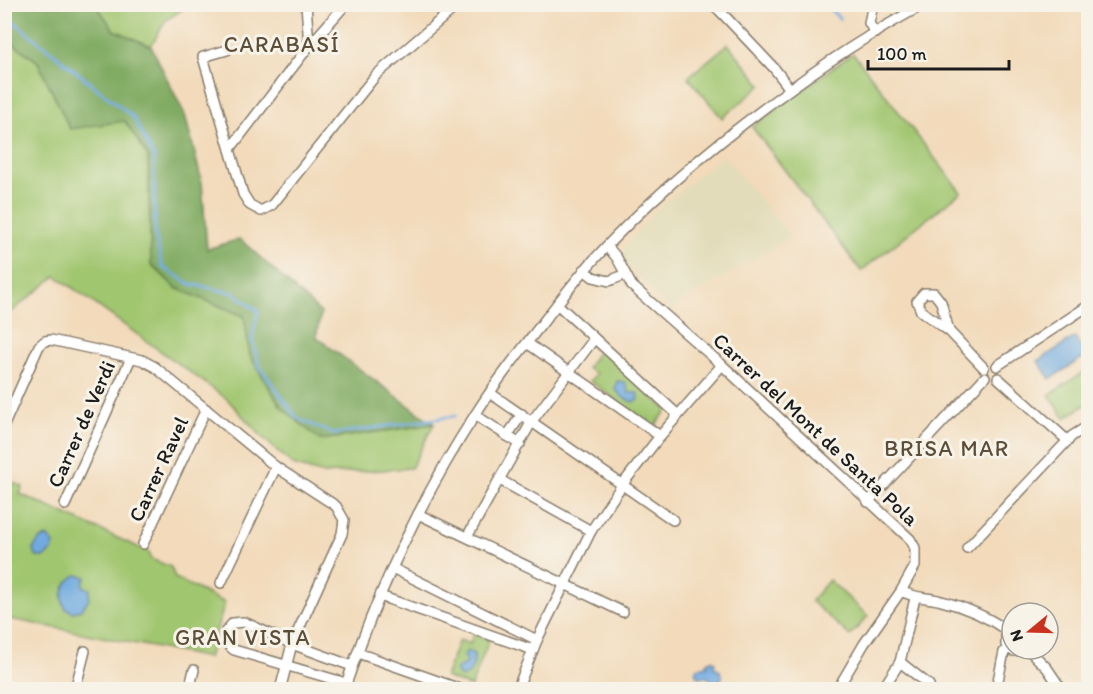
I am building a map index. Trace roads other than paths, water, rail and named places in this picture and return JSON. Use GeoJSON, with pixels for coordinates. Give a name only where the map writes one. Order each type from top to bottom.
{"type":"FeatureCollection","features":[{"type":"Feature","properties":{"kind":"street"},"geometry":{"type":"LineString","coordinates":[[306,4],[309,46]]}},
{"type":"Feature","properties":{"kind":"street"},"geometry":{"type":"LineString","coordinates":[[230,149],[309,46],[346,4]]}},
{"type":"Feature","properties":{"kind":"street"},"geometry":{"type":"LineString","coordinates":[[227,50],[203,57],[243,194],[250,206],[261,210],[272,206],[376,75],[459,4]]}},
{"type":"Feature","properties":{"kind":"street"},"geometry":{"type":"LineString","coordinates":[[712,4],[774,68],[790,89]]}},
{"type":"Feature","properties":{"kind":"street"},"geometry":{"type":"LineString","coordinates":[[873,4],[869,23],[875,33]]}},
{"type":"Feature","properties":{"kind":"street"},"geometry":{"type":"LineString","coordinates":[[352,666],[292,644],[244,622],[233,623],[226,631],[226,643],[234,650],[345,686],[380,596],[418,514],[475,415],[584,270],[652,201],[720,141],[790,89],[875,33],[925,4]]}},
{"type":"Feature","properties":{"kind":"street","name":"Carrer del Mont de Santa Pola"},"geometry":{"type":"LineString","coordinates":[[606,246],[617,258],[624,274],[641,295],[722,365],[910,539],[915,548],[915,566],[837,690]]}},
{"type":"Feature","properties":{"kind":"street"},"geometry":{"type":"LineString","coordinates":[[584,270],[593,277],[609,281],[624,274]]}},
{"type":"Feature","properties":{"kind":"street"},"geometry":{"type":"LineString","coordinates":[[557,304],[678,415]]}},
{"type":"Feature","properties":{"kind":"street"},"geometry":{"type":"LineString","coordinates":[[997,366],[1089,306]]}},
{"type":"Feature","properties":{"kind":"street"},"geometry":{"type":"LineString","coordinates":[[949,331],[985,372],[989,380],[998,378]]}},
{"type":"Feature","properties":{"kind":"street"},"geometry":{"type":"LineString","coordinates":[[467,537],[532,421],[564,370],[594,339]]}},
{"type":"Feature","properties":{"kind":"street"},"geometry":{"type":"LineString","coordinates":[[4,425],[39,346],[45,341],[51,340],[131,358],[156,367],[276,467],[336,506],[344,520],[342,534],[292,644],[280,690]]}},
{"type":"Feature","properties":{"kind":"street"},"geometry":{"type":"LineString","coordinates":[[527,344],[660,436]]}},
{"type":"Feature","properties":{"kind":"street","name":"Carrer de Verdi"},"geometry":{"type":"LineString","coordinates":[[64,504],[131,358]]}},
{"type":"Feature","properties":{"kind":"street"},"geometry":{"type":"LineString","coordinates":[[868,501],[992,364],[1000,371],[998,378]]}},
{"type":"Feature","properties":{"kind":"street"},"geometry":{"type":"LineString","coordinates":[[517,690],[537,640],[591,531],[622,485],[660,436],[722,365]]}},
{"type":"Feature","properties":{"kind":"street"},"geometry":{"type":"LineString","coordinates":[[998,378],[1068,441]]}},
{"type":"Feature","properties":{"kind":"street"},"geometry":{"type":"LineString","coordinates":[[490,393],[673,520]]}},
{"type":"Feature","properties":{"kind":"street","name":"Carrer Ravel"},"geometry":{"type":"LineString","coordinates":[[143,544],[206,409]]}},
{"type":"Feature","properties":{"kind":"street"},"geometry":{"type":"LineString","coordinates":[[507,436],[522,414]]}},
{"type":"Feature","properties":{"kind":"street"},"geometry":{"type":"LineString","coordinates":[[475,415],[520,444]]}},
{"type":"Feature","properties":{"kind":"street"},"geometry":{"type":"LineString","coordinates":[[967,548],[1068,441],[1089,426]]}},
{"type":"Feature","properties":{"kind":"street"},"geometry":{"type":"LineString","coordinates":[[221,583],[276,467]]}},
{"type":"Feature","properties":{"kind":"street"},"geometry":{"type":"LineString","coordinates":[[500,480],[591,531]]}},
{"type":"Feature","properties":{"kind":"street"},"geometry":{"type":"LineString","coordinates":[[418,514],[623,612]]}},
{"type":"Feature","properties":{"kind":"street"},"geometry":{"type":"LineString","coordinates":[[392,568],[537,640]]}},
{"type":"Feature","properties":{"kind":"street"},"geometry":{"type":"LineString","coordinates":[[901,591],[915,598],[936,600],[969,611],[1000,625]]}},
{"type":"Feature","properties":{"kind":"street"},"geometry":{"type":"LineString","coordinates":[[380,596],[533,650]]}},
{"type":"Feature","properties":{"kind":"street"},"geometry":{"type":"LineString","coordinates":[[882,690],[900,662],[915,598]]}},
{"type":"Feature","properties":{"kind":"street"},"geometry":{"type":"LineString","coordinates":[[75,690],[85,651]]}},
{"type":"Feature","properties":{"kind":"street"},"geometry":{"type":"LineString","coordinates":[[358,652],[462,690]]}},
{"type":"Feature","properties":{"kind":"street"},"geometry":{"type":"LineString","coordinates":[[996,690],[1002,661]]}},
{"type":"Feature","properties":{"kind":"street"},"geometry":{"type":"LineString","coordinates":[[1039,661],[1062,690]]}},
{"type":"Feature","properties":{"kind":"street"},"geometry":{"type":"LineString","coordinates":[[900,662],[929,685],[930,690]]}},
{"type":"Feature","properties":{"kind":"street"},"geometry":{"type":"LineString","coordinates":[[189,690],[194,670]]}},
{"type":"Feature","properties":{"kind":"water"},"geometry":{"type":"Polygon","coordinates":[[[1075,337],[1086,356],[1050,379],[1038,361],[1075,337]]]}},
{"type":"Feature","properties":{"kind":"water"},"geometry":{"type":"Polygon","coordinates":[[[617,381],[625,382],[629,393],[638,393],[639,400],[632,402],[622,397],[615,389],[617,381]]]}},
{"type":"Feature","properties":{"kind":"water"},"geometry":{"type":"Polygon","coordinates":[[[48,537],[54,544],[52,551],[45,557],[37,557],[33,550],[35,545],[41,539],[48,537]]]}},
{"type":"Feature","properties":{"kind":"water"},"geometry":{"type":"Polygon","coordinates":[[[76,575],[86,577],[84,587],[90,589],[89,599],[81,610],[73,612],[66,609],[62,595],[65,586],[76,575]]]}},
{"type":"Feature","properties":{"kind":"water"},"geometry":{"type":"Polygon","coordinates":[[[467,651],[474,654],[474,663],[469,674],[461,678],[456,671],[467,663],[464,655],[467,651]]]}},
{"type":"Feature","properties":{"kind":"water"},"geometry":{"type":"Polygon","coordinates":[[[711,660],[715,662],[714,667],[722,674],[722,678],[716,683],[707,677],[698,677],[695,672],[697,668],[707,666],[707,662],[711,660]]]}},
{"type":"Feature","properties":{"kind":"waterway"},"geometry":{"type":"LineString","coordinates":[[825,4],[840,19]]}},
{"type":"Feature","properties":{"kind":"waterway"},"geometry":{"type":"LineString","coordinates":[[4,14],[133,117],[154,157],[155,234],[162,267],[190,284],[234,293],[258,311],[252,340],[259,366],[297,418],[333,434],[455,416]]}},
{"type":"Feature","properties":{"kind":"district","name":"CARABASÍ"},"geometry":{"type":"Point","coordinates":[282,44]}},
{"type":"Feature","properties":{"kind":"district","name":"BRISA MAR"},"geometry":{"type":"Point","coordinates":[947,448]}},
{"type":"Feature","properties":{"kind":"district","name":"GRAN VISTA"},"geometry":{"type":"Point","coordinates":[243,637]}}]}
